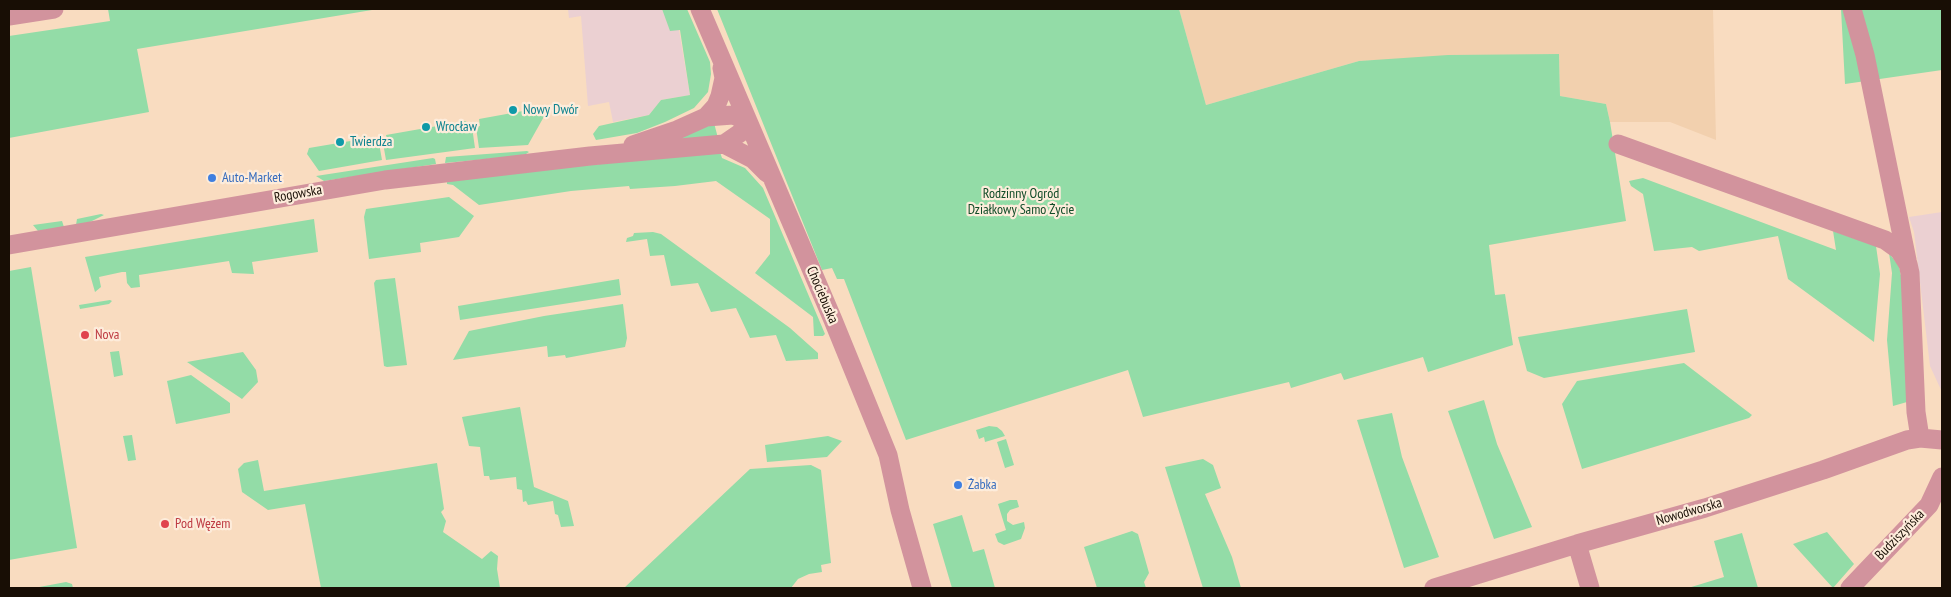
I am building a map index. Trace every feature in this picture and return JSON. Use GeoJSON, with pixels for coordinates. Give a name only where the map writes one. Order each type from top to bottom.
{"type":"FeatureCollection","features":[{"type":"Feature","properties":{"kind":"street"},"geometry":{"type":"LineString","coordinates":[[9,16],[54,9]]}},
{"type":"Feature","properties":{"kind":"street","name":"Chociebuska"},"geometry":{"type":"LineString","coordinates":[[700,9],[888,455],[900,510],[922,588]]}},
{"type":"Feature","properties":{"kind":"street"},"geometry":{"type":"LineString","coordinates":[[1852,9],[1865,55],[1910,273],[1916,412],[1920,438]]}},
{"type":"Feature","properties":{"kind":"street"},"geometry":{"type":"LineString","coordinates":[[706,117],[716,106],[720,96],[724,78],[721,59]]}},
{"type":"Feature","properties":{"kind":"street","name":"Rogowska"},"geometry":{"type":"LineString","coordinates":[[590,156],[642,143],[706,117],[733,115],[747,120]]}},
{"type":"Feature","properties":{"kind":"street"},"geometry":{"type":"LineString","coordinates":[[747,120],[740,133],[724,144],[753,159],[772,177]]}},
{"type":"Feature","properties":{"kind":"street","name":"Rogowska"},"geometry":{"type":"LineString","coordinates":[[9,245],[352,185],[442,172],[724,144]]}},
{"type":"Feature","properties":{"kind":"street"},"geometry":{"type":"LineString","coordinates":[[1618,144],[1885,240],[1899,250],[1908,264]]}},
{"type":"Feature","properties":{"kind":"street","name":"Nowodworska"},"geometry":{"type":"LineString","coordinates":[[1434,588],[1577,544],[1705,508],[1907,440],[1920,438],[1942,440]]}},
{"type":"Feature","properties":{"kind":"street","name":"Budziszyńska"},"geometry":{"type":"LineString","coordinates":[[1850,588],[1929,505],[1942,477]]}},
{"type":"Feature","properties":{"kind":"street"},"geometry":{"type":"LineString","coordinates":[[1577,544],[1590,588]]}},
{"type":"Feature","properties":{"kind":"shaded area"},"geometry":{"type":"Polygon","coordinates":[[[568,9],[662,9],[670,30],[679,30],[690,95],[661,100],[649,115],[613,122],[609,102],[588,106],[581,16],[569,18],[568,9]]]}},
{"type":"Feature","properties":{"kind":"shaded area"},"geometry":{"type":"Polygon","coordinates":[[[1179,9],[1713,9],[1716,140],[1670,122],[1610,122],[1606,104],[1560,96],[1559,54],[1359,61],[1206,105],[1179,9]]]}},
{"type":"Feature","properties":{"kind":"shaded area"},"geometry":{"type":"Polygon","coordinates":[[[1942,212],[1942,392],[1930,366],[1914,232],[1909,217],[1942,212]]]}},
{"type":"Feature","properties":{"kind":"green space"},"geometry":{"type":"Polygon","coordinates":[[[108,9],[378,9],[137,49],[149,112],[9,138],[9,36],[110,21],[108,9]]]}},
{"type":"Feature","properties":{"kind":"green space"},"geometry":{"type":"Polygon","coordinates":[[[662,9],[687,9],[710,62],[711,74],[708,92],[694,108],[665,122],[637,133],[596,140],[593,134],[599,126],[649,115],[661,100],[690,95],[680,30],[670,31],[662,9]]]}},
{"type":"Feature","properties":{"kind":"green space","name":"Rodzinny Ogród Działkowy Samo Życie"},"geometry":{"type":"Polygon","coordinates":[[[717,9],[1179,9],[1206,105],[1359,61],[1448,55],[1559,54],[1560,96],[1606,104],[1626,221],[1489,245],[1495,295],[1505,294],[1513,345],[1428,372],[1423,357],[1344,380],[1341,373],[1291,388],[1289,382],[1143,417],[1128,370],[906,440],[844,279],[837,279],[832,268],[822,270],[717,9]]]}},
{"type":"Feature","properties":{"kind":"green space"},"geometry":{"type":"Polygon","coordinates":[[[1841,9],[1942,9],[1942,70],[1845,84],[1841,9]]]}},
{"type":"Feature","properties":{"kind":"green space"},"geometry":{"type":"Polygon","coordinates":[[[545,107],[546,113],[528,145],[479,148],[476,127],[480,126],[479,119],[545,107]]]}},
{"type":"Feature","properties":{"kind":"green space"},"geometry":{"type":"Polygon","coordinates":[[[466,121],[468,128],[472,127],[475,148],[386,160],[383,143],[387,142],[386,135],[466,121]]]}},
{"type":"Feature","properties":{"kind":"green space"},"geometry":{"type":"Polygon","coordinates":[[[714,123],[718,138],[673,139],[714,123]]]}},
{"type":"Feature","properties":{"kind":"green space"},"geometry":{"type":"Polygon","coordinates":[[[374,137],[375,144],[379,143],[382,160],[319,171],[307,154],[309,148],[374,137]]]}},
{"type":"Feature","properties":{"kind":"green space"},"geometry":{"type":"Polygon","coordinates":[[[529,152],[518,156],[445,163],[446,157],[529,152]]]}},
{"type":"Feature","properties":{"kind":"green space"},"geometry":{"type":"Polygon","coordinates":[[[720,152],[722,158],[745,168],[763,188],[825,334],[823,336],[814,336],[813,317],[755,273],[770,254],[770,219],[716,181],[675,186],[630,189],[629,186],[571,191],[479,205],[453,185],[447,184],[447,181],[450,179],[720,152]]]}},
{"type":"Feature","properties":{"kind":"green space"},"geometry":{"type":"Polygon","coordinates":[[[433,158],[436,164],[324,181],[316,176],[433,158]]]}},
{"type":"Feature","properties":{"kind":"green space"},"geometry":{"type":"Polygon","coordinates":[[[1643,178],[1836,250],[1833,231],[1876,246],[1880,274],[1874,342],[1788,279],[1778,236],[1699,251],[1692,247],[1654,251],[1643,194],[1631,186],[1629,181],[1643,178]]]}},
{"type":"Feature","properties":{"kind":"green space"},"geometry":{"type":"Polygon","coordinates":[[[449,197],[474,216],[459,237],[420,243],[421,252],[369,259],[364,217],[366,209],[449,197]]]}},
{"type":"Feature","properties":{"kind":"green space"},"geometry":{"type":"Polygon","coordinates":[[[104,215],[90,222],[76,225],[77,219],[104,215]]]}},
{"type":"Feature","properties":{"kind":"green space"},"geometry":{"type":"Polygon","coordinates":[[[314,219],[318,252],[252,262],[254,274],[232,273],[229,261],[139,275],[140,287],[131,288],[127,283],[126,272],[122,272],[99,277],[101,287],[95,292],[85,257],[314,219]]]}},
{"type":"Feature","properties":{"kind":"green space"},"geometry":{"type":"Polygon","coordinates":[[[62,221],[64,227],[38,231],[33,225],[62,221]]]}},
{"type":"Feature","properties":{"kind":"green space"},"geometry":{"type":"Polygon","coordinates":[[[653,232],[661,234],[790,328],[818,353],[818,359],[786,361],[776,335],[750,338],[736,308],[711,312],[698,283],[671,286],[664,255],[650,256],[647,239],[626,242],[627,238],[633,236],[634,233],[653,232]]]}},
{"type":"Feature","properties":{"kind":"green space"},"geometry":{"type":"Polygon","coordinates":[[[1889,253],[1899,266],[1902,280],[1907,402],[1893,406],[1887,340],[1892,273],[1889,253]]]}},
{"type":"Feature","properties":{"kind":"green space"},"geometry":{"type":"Polygon","coordinates":[[[31,267],[77,548],[9,560],[9,271],[31,267]]]}},
{"type":"Feature","properties":{"kind":"green space"},"geometry":{"type":"Polygon","coordinates":[[[395,278],[407,365],[387,367],[384,366],[374,283],[376,280],[395,278]]]}},
{"type":"Feature","properties":{"kind":"green space"},"geometry":{"type":"Polygon","coordinates":[[[619,279],[621,295],[460,320],[458,306],[619,279]]]}},
{"type":"Feature","properties":{"kind":"green space"},"geometry":{"type":"Polygon","coordinates":[[[112,301],[109,304],[80,309],[79,305],[112,301]]]}},
{"type":"Feature","properties":{"kind":"green space"},"geometry":{"type":"Polygon","coordinates":[[[623,304],[627,338],[625,347],[566,358],[565,355],[548,357],[547,346],[453,360],[469,331],[544,316],[623,304]]]}},
{"type":"Feature","properties":{"kind":"green space"},"geometry":{"type":"Polygon","coordinates":[[[1687,309],[1695,352],[1544,378],[1527,371],[1518,337],[1687,309]]]}},
{"type":"Feature","properties":{"kind":"green space"},"geometry":{"type":"Polygon","coordinates":[[[119,351],[123,375],[114,377],[110,352],[119,351]]]}},
{"type":"Feature","properties":{"kind":"green space"},"geometry":{"type":"Polygon","coordinates":[[[243,352],[256,370],[258,382],[242,399],[187,362],[243,352]]]}},
{"type":"Feature","properties":{"kind":"green space"},"geometry":{"type":"Polygon","coordinates":[[[1684,363],[1752,415],[1749,418],[1582,469],[1562,404],[1577,381],[1684,363]]]}},
{"type":"Feature","properties":{"kind":"green space"},"geometry":{"type":"Polygon","coordinates":[[[191,375],[230,403],[230,413],[176,424],[167,381],[191,375]]]}},
{"type":"Feature","properties":{"kind":"green space"},"geometry":{"type":"Polygon","coordinates":[[[1484,400],[1497,444],[1532,527],[1494,539],[1448,411],[1484,400]]]}},
{"type":"Feature","properties":{"kind":"green space"},"geometry":{"type":"Polygon","coordinates":[[[520,407],[534,487],[568,501],[574,526],[561,527],[558,515],[555,514],[553,501],[528,505],[526,501],[523,502],[522,490],[517,489],[516,477],[490,480],[489,476],[484,476],[480,447],[469,446],[462,417],[520,407]]]}},
{"type":"Feature","properties":{"kind":"green space"},"geometry":{"type":"Polygon","coordinates":[[[1392,413],[1402,457],[1439,557],[1404,568],[1357,420],[1392,413]]]}},
{"type":"Feature","properties":{"kind":"green space"},"geometry":{"type":"Polygon","coordinates":[[[989,426],[997,427],[1005,436],[985,442],[984,437],[979,439],[976,430],[989,426]]]}},
{"type":"Feature","properties":{"kind":"green space"},"geometry":{"type":"Polygon","coordinates":[[[132,435],[136,460],[128,461],[123,436],[132,435]]]}},
{"type":"Feature","properties":{"kind":"green space"},"geometry":{"type":"Polygon","coordinates":[[[828,436],[842,441],[827,457],[767,462],[765,445],[828,436]]]}},
{"type":"Feature","properties":{"kind":"green space"},"geometry":{"type":"Polygon","coordinates":[[[1006,439],[1014,465],[1005,468],[997,442],[1006,439]]]}},
{"type":"Feature","properties":{"kind":"green space"},"geometry":{"type":"Polygon","coordinates":[[[1203,459],[1213,465],[1221,488],[1205,494],[1232,557],[1241,588],[1203,588],[1165,467],[1203,459]]]}},
{"type":"Feature","properties":{"kind":"green space"},"geometry":{"type":"Polygon","coordinates":[[[258,460],[264,491],[437,463],[444,509],[441,512],[446,521],[443,532],[482,559],[491,551],[498,556],[497,569],[500,588],[321,588],[305,504],[268,510],[242,492],[238,469],[244,463],[258,460]]]}},
{"type":"Feature","properties":{"kind":"green space"},"geometry":{"type":"Polygon","coordinates":[[[811,465],[821,470],[831,563],[821,565],[822,572],[809,574],[798,579],[791,588],[624,588],[750,469],[811,465]]]}},
{"type":"Feature","properties":{"kind":"green space"},"geometry":{"type":"Polygon","coordinates":[[[1017,500],[1019,507],[1010,510],[1007,514],[1007,521],[1013,525],[1024,522],[1025,528],[1021,539],[1004,545],[998,542],[995,534],[1006,530],[998,504],[1017,500]]]}},
{"type":"Feature","properties":{"kind":"green space"},"geometry":{"type":"Polygon","coordinates":[[[962,515],[973,552],[984,549],[995,588],[952,588],[933,524],[962,515]]]}},
{"type":"Feature","properties":{"kind":"green space"},"geometry":{"type":"Polygon","coordinates":[[[1132,531],[1138,534],[1149,573],[1144,582],[1146,588],[1097,588],[1084,547],[1132,531]]]}},
{"type":"Feature","properties":{"kind":"green space"},"geometry":{"type":"Polygon","coordinates":[[[1827,532],[1854,564],[1833,588],[1793,544],[1827,532]]]}},
{"type":"Feature","properties":{"kind":"green space"},"geometry":{"type":"Polygon","coordinates":[[[1742,533],[1758,588],[1688,588],[1724,577],[1714,541],[1742,533]]]}},
{"type":"Feature","properties":{"kind":"green space"},"geometry":{"type":"Polygon","coordinates":[[[66,582],[72,584],[73,588],[34,588],[66,582]]]}},
{"type":"Feature","properties":{"kind":"place","name":"Nowy Dwór"},"geometry":{"type":"Point","coordinates":[513,110]}},
{"type":"Feature","properties":{"kind":"place","name":"Wrocław"},"geometry":{"type":"Point","coordinates":[426,127]}},
{"type":"Feature","properties":{"kind":"place","name":"Twierdza"},"geometry":{"type":"Point","coordinates":[340,142]}},
{"type":"Feature","properties":{"kind":"place","name":"Auto-Market"},"geometry":{"type":"Point","coordinates":[212,178]}},
{"type":"Feature","properties":{"kind":"place","name":"Nova"},"geometry":{"type":"Point","coordinates":[85,335]}},
{"type":"Feature","properties":{"kind":"place","name":"Żabka"},"geometry":{"type":"Point","coordinates":[958,485]}},
{"type":"Feature","properties":{"kind":"place","name":"Pod Wężem"},"geometry":{"type":"Point","coordinates":[165,524]}}]}
